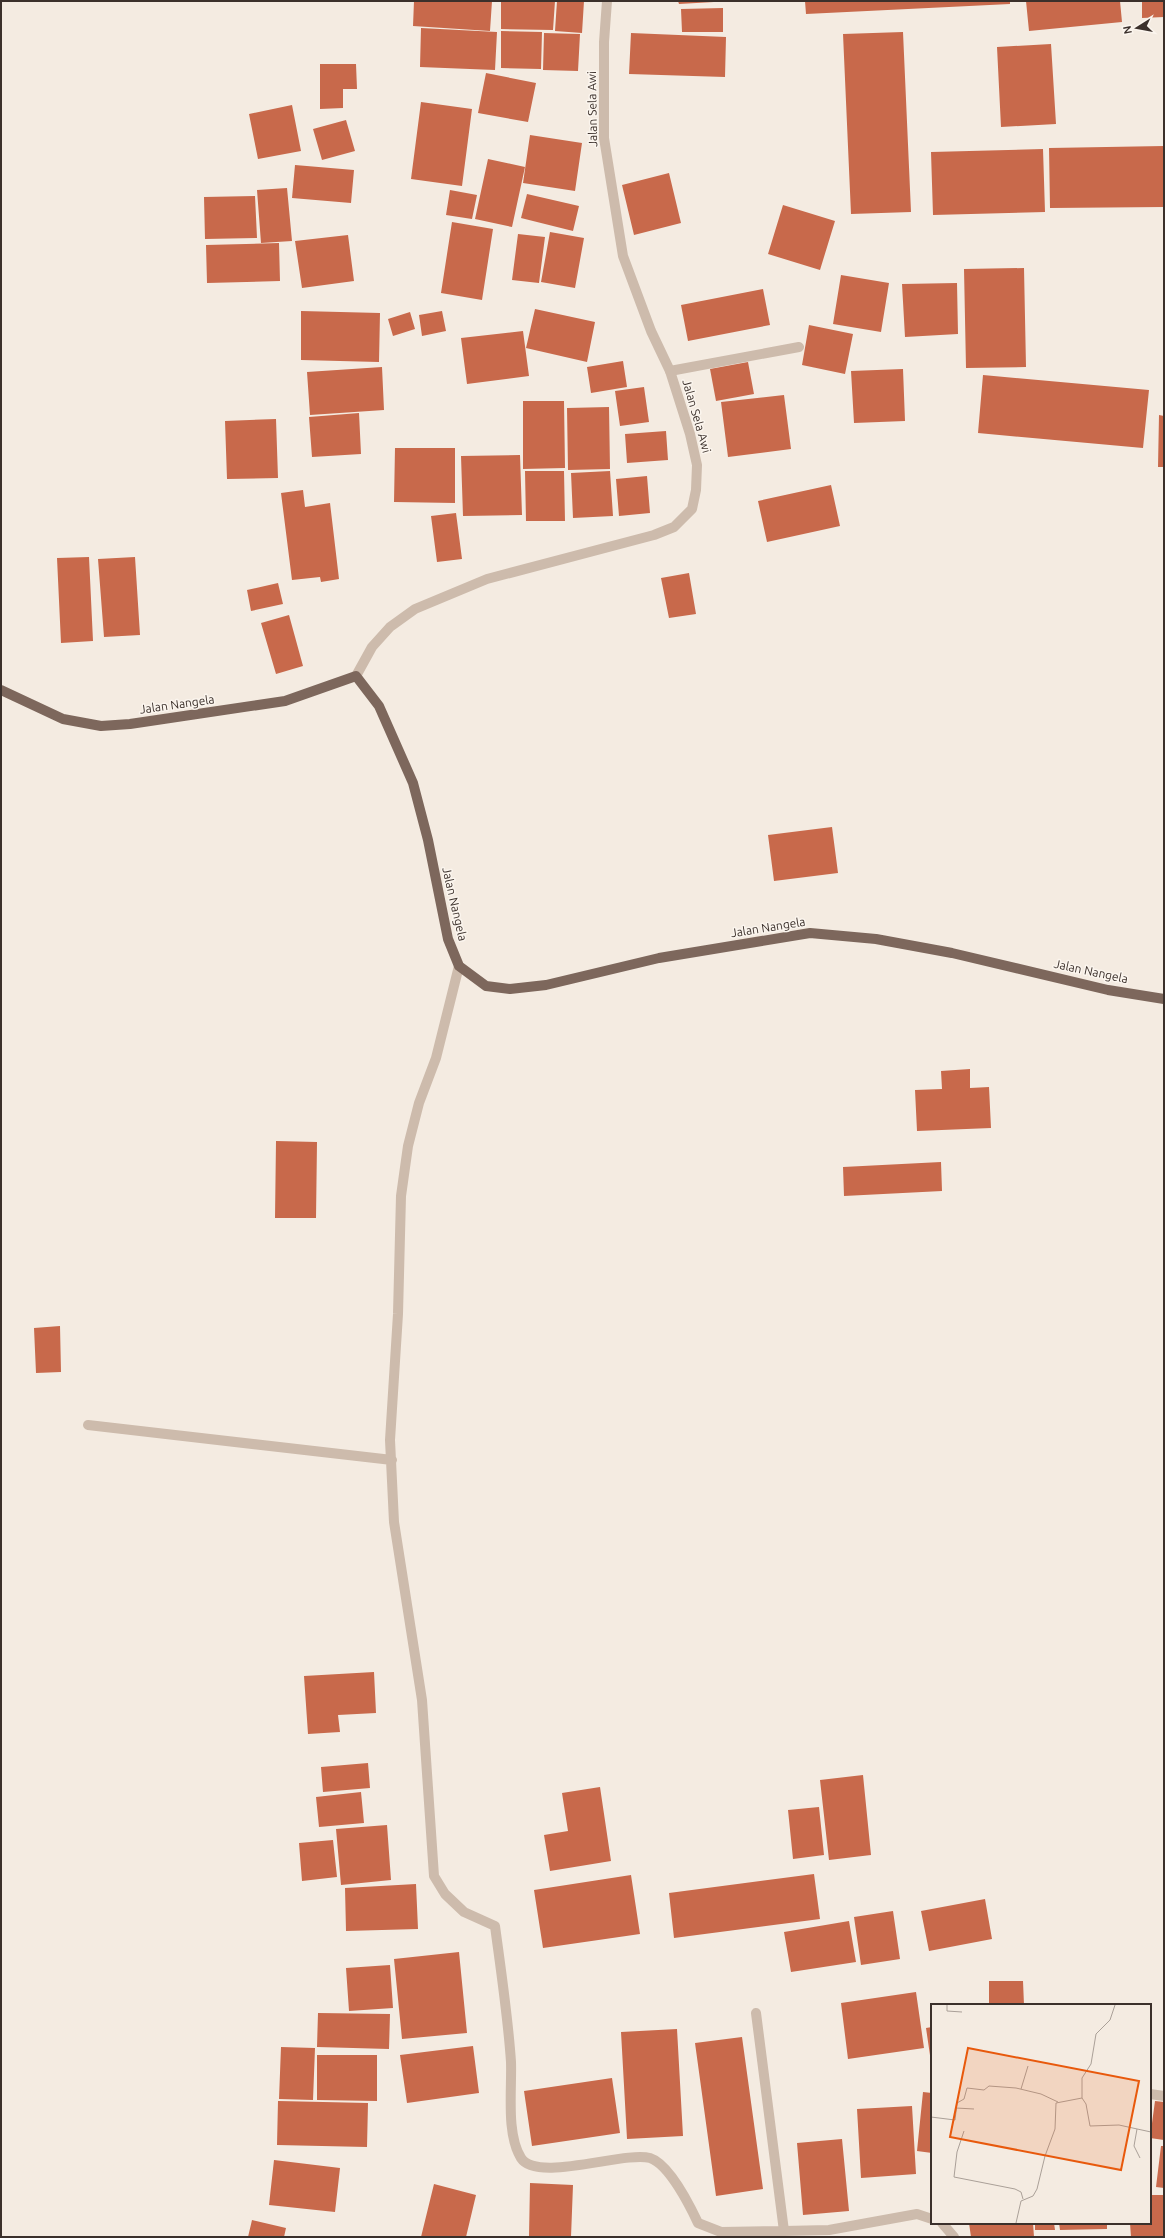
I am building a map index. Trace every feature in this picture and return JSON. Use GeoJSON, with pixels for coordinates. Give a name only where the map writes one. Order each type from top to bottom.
{"type":"FeatureCollection","features":[{"type":"Feature","properties":{"kind":"main road","name":"Jalan Nangela"},"geometry":{"type":"LineString","coordinates":[[1,690],[63,719],[101,726],[130,724],[285,701],[356,676],[379,706],[413,783],[428,840],[448,939],[459,966],[486,986],[510,989],[546,985],[659,958],[817,934],[876,939],[952,953],[1108,990],[1164,999]]}},
{"type":"Feature","properties":{"kind":"street","name":"Jalan Sela Awi"},"geometry":{"type":"LineString","coordinates":[[356,676],[372,647],[390,627],[415,609],[487,579],[654,535],[674,527],[692,509],[696,490],[697,465],[690,434],[670,371],[651,330],[623,256],[613,199],[604,138],[604,42],[607,1]]}},
{"type":"Feature","properties":{"kind":"street"},"geometry":{"type":"LineString","coordinates":[[670,371],[799,347]]}},
{"type":"Feature","properties":{"kind":"street"},"geometry":{"type":"LineString","coordinates":[[459,966],[436,1058],[419,1103],[408,1146],[401,1196],[398,1314],[390,1440],[394,1522],[422,1700],[434,1876],[445,1894],[464,1912],[495,1926],[511,2062],[513,2128],[516,2147],[522,2160],[539,2168],[606,2162],[628,2157],[652,2158],[668,2173],[680,2188],[698,2223],[720,2232],[829,2230],[917,2214],[931,2219]]}},
{"type":"Feature","properties":{"kind":"street"},"geometry":{"type":"LineString","coordinates":[[88,1425],[392,1460]]}},
{"type":"Feature","properties":{"kind":"street"},"geometry":{"type":"LineString","coordinates":[[756,2013],[784,2231]]}},
{"type":"Feature","properties":{"kind":"street"},"geometry":{"type":"LineString","coordinates":[[1151,2094],[1164,2096]]}},
{"type":"Feature","properties":{"kind":"street"},"geometry":{"type":"LineString","coordinates":[[943,2224],[954,2237]]}},
{"type":"Feature","properties":{"kind":"building"},"geometry":{"type":"Polygon","coordinates":[[[414,1],[492,1],[490,31],[413,26],[414,1]]]}},
{"type":"Feature","properties":{"kind":"building"},"geometry":{"type":"Polygon","coordinates":[[[501,1],[555,1],[553,30],[501,29],[501,1]]]}},
{"type":"Feature","properties":{"kind":"building"},"geometry":{"type":"Polygon","coordinates":[[[557,1],[584,1],[582,33],[555,31],[557,1]]]}},
{"type":"Feature","properties":{"kind":"building"},"geometry":{"type":"Polygon","coordinates":[[[678,1],[714,1],[714,2],[679,4],[678,1]]]}},
{"type":"Feature","properties":{"kind":"building"},"geometry":{"type":"Polygon","coordinates":[[[805,1],[1010,1],[1010,4],[806,14],[805,1]]]}},
{"type":"Feature","properties":{"kind":"building"},"geometry":{"type":"Polygon","coordinates":[[[1026,1],[1120,1],[1122,22],[1029,31],[1026,1]]]}},
{"type":"Feature","properties":{"kind":"building"},"geometry":{"type":"Polygon","coordinates":[[[1142,1],[1164,1],[1164,17],[1142,18],[1142,1]]]}},
{"type":"Feature","properties":{"kind":"building"},"geometry":{"type":"Polygon","coordinates":[[[723,8],[723,32],[682,32],[681,9],[723,8]]]}},
{"type":"Feature","properties":{"kind":"building"},"geometry":{"type":"Polygon","coordinates":[[[421,28],[497,32],[495,70],[420,67],[421,28]]]}},
{"type":"Feature","properties":{"kind":"building"},"geometry":{"type":"Polygon","coordinates":[[[501,31],[542,32],[541,69],[501,68],[501,31]]]}},
{"type":"Feature","properties":{"kind":"building"},"geometry":{"type":"Polygon","coordinates":[[[903,32],[911,212],[851,214],[843,34],[903,32]]]}},
{"type":"Feature","properties":{"kind":"building"},"geometry":{"type":"Polygon","coordinates":[[[544,33],[580,34],[578,71],[543,70],[544,33]]]}},
{"type":"Feature","properties":{"kind":"building"},"geometry":{"type":"Polygon","coordinates":[[[631,33],[726,37],[725,77],[629,74],[631,33]]]}},
{"type":"Feature","properties":{"kind":"building"},"geometry":{"type":"Polygon","coordinates":[[[1051,44],[1056,124],[1001,127],[997,47],[1051,44]]]}},
{"type":"Feature","properties":{"kind":"building"},"geometry":{"type":"Polygon","coordinates":[[[320,64],[356,64],[357,89],[343,89],[343,108],[320,109],[320,64]]]}},
{"type":"Feature","properties":{"kind":"building"},"geometry":{"type":"Polygon","coordinates":[[[486,73],[536,83],[528,122],[478,113],[486,73]]]}},
{"type":"Feature","properties":{"kind":"building"},"geometry":{"type":"Polygon","coordinates":[[[421,102],[472,109],[462,186],[411,179],[421,102]]]}},
{"type":"Feature","properties":{"kind":"building"},"geometry":{"type":"Polygon","coordinates":[[[292,105],[301,151],[258,159],[249,114],[292,105]]]}},
{"type":"Feature","properties":{"kind":"building"},"geometry":{"type":"Polygon","coordinates":[[[346,120],[355,151],[322,160],[313,129],[346,120]]]}},
{"type":"Feature","properties":{"kind":"building"},"geometry":{"type":"Polygon","coordinates":[[[530,135],[582,143],[575,191],[523,183],[530,135]]]}},
{"type":"Feature","properties":{"kind":"building"},"geometry":{"type":"Polygon","coordinates":[[[1164,146],[1164,207],[1050,208],[1049,148],[1164,146]]]}},
{"type":"Feature","properties":{"kind":"building"},"geometry":{"type":"Polygon","coordinates":[[[1043,149],[1045,212],[933,215],[931,152],[1043,149]]]}},
{"type":"Feature","properties":{"kind":"building"},"geometry":{"type":"Polygon","coordinates":[[[488,159],[525,167],[512,227],[475,219],[488,159]]]}},
{"type":"Feature","properties":{"kind":"building"},"geometry":{"type":"Polygon","coordinates":[[[295,165],[354,170],[351,203],[292,198],[295,165]]]}},
{"type":"Feature","properties":{"kind":"building"},"geometry":{"type":"Polygon","coordinates":[[[669,173],[681,223],[634,235],[622,185],[669,173]]]}},
{"type":"Feature","properties":{"kind":"building"},"geometry":{"type":"Polygon","coordinates":[[[287,188],[292,241],[261,243],[257,190],[287,188]]]}},
{"type":"Feature","properties":{"kind":"building"},"geometry":{"type":"Polygon","coordinates":[[[450,190],[477,195],[472,219],[446,215],[450,190]]]}},
{"type":"Feature","properties":{"kind":"building"},"geometry":{"type":"Polygon","coordinates":[[[527,194],[579,206],[573,231],[521,218],[527,194]]]}},
{"type":"Feature","properties":{"kind":"building"},"geometry":{"type":"Polygon","coordinates":[[[255,196],[257,238],[205,239],[204,197],[255,196]]]}},
{"type":"Feature","properties":{"kind":"building"},"geometry":{"type":"Polygon","coordinates":[[[783,205],[835,221],[820,270],[768,254],[783,205]]]}},
{"type":"Feature","properties":{"kind":"building"},"geometry":{"type":"Polygon","coordinates":[[[452,222],[493,229],[482,300],[441,293],[452,222]]]}},
{"type":"Feature","properties":{"kind":"building"},"geometry":{"type":"Polygon","coordinates":[[[550,232],[584,238],[575,288],[541,282],[550,232]]]}},
{"type":"Feature","properties":{"kind":"building"},"geometry":{"type":"Polygon","coordinates":[[[518,234],[545,237],[539,283],[512,280],[518,234]]]}},
{"type":"Feature","properties":{"kind":"building"},"geometry":{"type":"Polygon","coordinates":[[[348,235],[354,281],[302,288],[295,241],[348,235]]]}},
{"type":"Feature","properties":{"kind":"building"},"geometry":{"type":"Polygon","coordinates":[[[279,243],[280,281],[207,283],[206,245],[279,243]]]}},
{"type":"Feature","properties":{"kind":"building"},"geometry":{"type":"Polygon","coordinates":[[[1024,268],[1026,367],[966,368],[964,269],[1024,268]]]}},
{"type":"Feature","properties":{"kind":"building"},"geometry":{"type":"Polygon","coordinates":[[[841,275],[889,283],[881,332],[833,324],[841,275]]]}},
{"type":"Feature","properties":{"kind":"building"},"geometry":{"type":"Polygon","coordinates":[[[957,283],[958,334],[905,337],[902,284],[957,283]]]}},
{"type":"Feature","properties":{"kind":"building"},"geometry":{"type":"Polygon","coordinates":[[[763,289],[770,325],[688,341],[681,305],[763,289]]]}},
{"type":"Feature","properties":{"kind":"building"},"geometry":{"type":"Polygon","coordinates":[[[535,309],[595,322],[587,362],[526,348],[535,309]]]}},
{"type":"Feature","properties":{"kind":"building"},"geometry":{"type":"Polygon","coordinates":[[[301,311],[380,313],[379,362],[301,360],[301,311]]]}},
{"type":"Feature","properties":{"kind":"building"},"geometry":{"type":"Polygon","coordinates":[[[442,311],[446,331],[422,336],[419,315],[442,311]]]}},
{"type":"Feature","properties":{"kind":"building"},"geometry":{"type":"Polygon","coordinates":[[[410,312],[415,329],[393,336],[388,319],[410,312]]]}},
{"type":"Feature","properties":{"kind":"building"},"geometry":{"type":"Polygon","coordinates":[[[809,325],[853,334],[845,374],[802,365],[809,325]]]}},
{"type":"Feature","properties":{"kind":"building"},"geometry":{"type":"Polygon","coordinates":[[[523,331],[529,376],[467,384],[461,338],[523,331]]]}},
{"type":"Feature","properties":{"kind":"building"},"geometry":{"type":"Polygon","coordinates":[[[623,361],[627,387],[591,393],[587,367],[623,361]]]}},
{"type":"Feature","properties":{"kind":"building"},"geometry":{"type":"Polygon","coordinates":[[[748,362],[754,394],[716,401],[710,369],[748,362]]]}},
{"type":"Feature","properties":{"kind":"building"},"geometry":{"type":"Polygon","coordinates":[[[382,367],[384,410],[310,415],[307,372],[382,367]]]}},
{"type":"Feature","properties":{"kind":"building"},"geometry":{"type":"Polygon","coordinates":[[[903,369],[905,421],[854,423],[851,371],[903,369]]]}},
{"type":"Feature","properties":{"kind":"building"},"geometry":{"type":"Polygon","coordinates":[[[983,375],[1149,390],[1143,448],[978,433],[983,375]]]}},
{"type":"Feature","properties":{"kind":"building"},"geometry":{"type":"Polygon","coordinates":[[[644,387],[649,422],[620,426],[615,391],[644,387]]]}},
{"type":"Feature","properties":{"kind":"building"},"geometry":{"type":"Polygon","coordinates":[[[784,395],[791,449],[728,457],[721,402],[784,395]]]}},
{"type":"Feature","properties":{"kind":"building"},"geometry":{"type":"Polygon","coordinates":[[[523,401],[564,401],[565,468],[523,469],[523,401]]]}},
{"type":"Feature","properties":{"kind":"building"},"geometry":{"type":"Polygon","coordinates":[[[609,407],[610,469],[568,470],[567,408],[609,407]]]}},
{"type":"Feature","properties":{"kind":"building"},"geometry":{"type":"Polygon","coordinates":[[[359,413],[361,454],[312,457],[309,417],[359,413]]]}},
{"type":"Feature","properties":{"kind":"building"},"geometry":{"type":"Polygon","coordinates":[[[1159,415],[1164,416],[1164,467],[1158,467],[1159,415]]]}},
{"type":"Feature","properties":{"kind":"building"},"geometry":{"type":"Polygon","coordinates":[[[276,419],[278,478],[227,479],[225,421],[276,419]]]}},
{"type":"Feature","properties":{"kind":"building"},"geometry":{"type":"Polygon","coordinates":[[[666,431],[668,460],[627,463],[625,434],[666,431]]]}},
{"type":"Feature","properties":{"kind":"building"},"geometry":{"type":"Polygon","coordinates":[[[395,448],[455,448],[455,503],[394,502],[395,448]]]}},
{"type":"Feature","properties":{"kind":"building"},"geometry":{"type":"Polygon","coordinates":[[[520,455],[522,515],[463,516],[461,456],[520,455]]]}},
{"type":"Feature","properties":{"kind":"building"},"geometry":{"type":"Polygon","coordinates":[[[525,471],[564,471],[565,521],[526,521],[525,471]]]}},
{"type":"Feature","properties":{"kind":"building"},"geometry":{"type":"Polygon","coordinates":[[[610,471],[613,516],[573,518],[571,473],[610,471]]]}},
{"type":"Feature","properties":{"kind":"building"},"geometry":{"type":"Polygon","coordinates":[[[647,476],[650,513],[619,516],[616,479],[647,476]]]}},
{"type":"Feature","properties":{"kind":"building"},"geometry":{"type":"Polygon","coordinates":[[[831,485],[840,526],[767,542],[758,501],[831,485]]]}},
{"type":"Feature","properties":{"kind":"building"},"geometry":{"type":"Polygon","coordinates":[[[303,490],[305,507],[330,503],[339,579],[321,582],[320,577],[292,580],[281,493],[303,490]]]}},
{"type":"Feature","properties":{"kind":"building"},"geometry":{"type":"Polygon","coordinates":[[[456,513],[462,559],[437,562],[431,516],[456,513]]]}},
{"type":"Feature","properties":{"kind":"building"},"geometry":{"type":"Polygon","coordinates":[[[89,557],[93,641],[61,643],[57,558],[89,557]]]}},
{"type":"Feature","properties":{"kind":"building"},"geometry":{"type":"Polygon","coordinates":[[[135,557],[140,635],[104,637],[98,559],[135,557]]]}},
{"type":"Feature","properties":{"kind":"building"},"geometry":{"type":"Polygon","coordinates":[[[689,573],[696,614],[669,618],[661,578],[689,573]]]}},
{"type":"Feature","properties":{"kind":"building"},"geometry":{"type":"Polygon","coordinates":[[[278,583],[283,604],[251,611],[247,590],[278,583]]]}},
{"type":"Feature","properties":{"kind":"building"},"geometry":{"type":"Polygon","coordinates":[[[289,615],[303,666],[276,674],[261,623],[289,615]]]}},
{"type":"Feature","properties":{"kind":"building"},"geometry":{"type":"Polygon","coordinates":[[[832,827],[838,873],[774,881],[768,835],[832,827]]]}},
{"type":"Feature","properties":{"kind":"building"},"geometry":{"type":"Polygon","coordinates":[[[970,1069],[970,1088],[989,1087],[991,1128],[917,1131],[915,1090],[942,1089],[941,1071],[970,1069]]]}},
{"type":"Feature","properties":{"kind":"building"},"geometry":{"type":"Polygon","coordinates":[[[276,1141],[317,1142],[316,1218],[275,1218],[276,1141]]]}},
{"type":"Feature","properties":{"kind":"building"},"geometry":{"type":"Polygon","coordinates":[[[941,1162],[942,1191],[844,1196],[843,1167],[941,1162]]]}},
{"type":"Feature","properties":{"kind":"building"},"geometry":{"type":"Polygon","coordinates":[[[60,1326],[61,1372],[36,1373],[34,1328],[60,1326]]]}},
{"type":"Feature","properties":{"kind":"building"},"geometry":{"type":"Polygon","coordinates":[[[374,1672],[376,1713],[338,1715],[340,1732],[308,1734],[304,1676],[374,1672]]]}},
{"type":"Feature","properties":{"kind":"building"},"geometry":{"type":"Polygon","coordinates":[[[368,1763],[370,1788],[323,1792],[321,1767],[368,1763]]]}},
{"type":"Feature","properties":{"kind":"building"},"geometry":{"type":"Polygon","coordinates":[[[863,1775],[871,1855],[829,1860],[820,1780],[863,1775]]]}},
{"type":"Feature","properties":{"kind":"building"},"geometry":{"type":"Polygon","coordinates":[[[600,1787],[611,1861],[550,1871],[544,1835],[568,1831],[562,1793],[600,1787]]]}},
{"type":"Feature","properties":{"kind":"building"},"geometry":{"type":"Polygon","coordinates":[[[361,1792],[364,1823],[319,1827],[316,1797],[361,1792]]]}},
{"type":"Feature","properties":{"kind":"building"},"geometry":{"type":"Polygon","coordinates":[[[819,1807],[824,1855],[793,1859],[788,1810],[819,1807]]]}},
{"type":"Feature","properties":{"kind":"building"},"geometry":{"type":"Polygon","coordinates":[[[387,1825],[391,1880],[341,1885],[336,1829],[387,1825]]]}},
{"type":"Feature","properties":{"kind":"building"},"geometry":{"type":"Polygon","coordinates":[[[333,1840],[337,1877],[302,1881],[299,1843],[333,1840]]]}},
{"type":"Feature","properties":{"kind":"building"},"geometry":{"type":"Polygon","coordinates":[[[814,1874],[820,1919],[674,1938],[669,1893],[814,1874]]]}},
{"type":"Feature","properties":{"kind":"building"},"geometry":{"type":"Polygon","coordinates":[[[631,1875],[640,1934],[543,1948],[534,1890],[631,1875]]]}},
{"type":"Feature","properties":{"kind":"building"},"geometry":{"type":"Polygon","coordinates":[[[416,1884],[418,1929],[346,1931],[345,1888],[416,1884]]]}},
{"type":"Feature","properties":{"kind":"building"},"geometry":{"type":"Polygon","coordinates":[[[985,1899],[992,1939],[929,1951],[921,1911],[985,1899]]]}},
{"type":"Feature","properties":{"kind":"building"},"geometry":{"type":"Polygon","coordinates":[[[893,1911],[900,1959],[861,1965],[854,1917],[893,1911]]]}},
{"type":"Feature","properties":{"kind":"building"},"geometry":{"type":"Polygon","coordinates":[[[849,1921],[856,1962],[791,1972],[784,1932],[849,1921]]]}},
{"type":"Feature","properties":{"kind":"building"},"geometry":{"type":"Polygon","coordinates":[[[459,1952],[467,2033],[402,2039],[394,1959],[459,1952]]]}},
{"type":"Feature","properties":{"kind":"building"},"geometry":{"type":"Polygon","coordinates":[[[390,1965],[393,2008],[349,2011],[346,1968],[390,1965]]]}},
{"type":"Feature","properties":{"kind":"building"},"geometry":{"type":"Polygon","coordinates":[[[989,1981],[1023,1981],[1024,2004],[989,2004],[989,1981]]]}},
{"type":"Feature","properties":{"kind":"building"},"geometry":{"type":"Polygon","coordinates":[[[916,1992],[924,2048],[848,2059],[841,2003],[916,1992]]]}},
{"type":"Feature","properties":{"kind":"building"},"geometry":{"type":"Polygon","coordinates":[[[318,2013],[390,2014],[389,2049],[317,2047],[318,2013]]]}},
{"type":"Feature","properties":{"kind":"building"},"geometry":{"type":"Polygon","coordinates":[[[931,2027],[931,2062],[926,2028],[931,2027]]]}},
{"type":"Feature","properties":{"kind":"building"},"geometry":{"type":"Polygon","coordinates":[[[677,2029],[683,2136],[627,2139],[621,2032],[677,2029]]]}},
{"type":"Feature","properties":{"kind":"building"},"geometry":{"type":"Polygon","coordinates":[[[742,2037],[763,2189],[716,2196],[695,2043],[742,2037]]]}},
{"type":"Feature","properties":{"kind":"building"},"geometry":{"type":"Polygon","coordinates":[[[473,2046],[479,2093],[407,2103],[400,2055],[473,2046]]]}},
{"type":"Feature","properties":{"kind":"building"},"geometry":{"type":"Polygon","coordinates":[[[281,2047],[315,2048],[313,2100],[279,2099],[281,2047]]]}},
{"type":"Feature","properties":{"kind":"building"},"geometry":{"type":"Polygon","coordinates":[[[317,2055],[377,2055],[377,2101],[317,2100],[317,2055]]]}},
{"type":"Feature","properties":{"kind":"building"},"geometry":{"type":"Polygon","coordinates":[[[612,2078],[620,2133],[532,2146],[524,2091],[612,2078]]]}},
{"type":"Feature","properties":{"kind":"building"},"geometry":{"type":"Polygon","coordinates":[[[923,2092],[931,2093],[931,2153],[917,2151],[923,2092]]]}},
{"type":"Feature","properties":{"kind":"building"},"geometry":{"type":"Polygon","coordinates":[[[278,2101],[368,2103],[367,2147],[277,2145],[278,2101]]]}},
{"type":"Feature","properties":{"kind":"building"},"geometry":{"type":"Polygon","coordinates":[[[1155,2101],[1164,2102],[1164,2140],[1151,2138],[1155,2101]]]}},
{"type":"Feature","properties":{"kind":"building"},"geometry":{"type":"Polygon","coordinates":[[[912,2106],[916,2174],[861,2178],[857,2109],[912,2106]]]}},
{"type":"Feature","properties":{"kind":"building"},"geometry":{"type":"Polygon","coordinates":[[[842,2139],[849,2211],[803,2215],[797,2143],[842,2139]]]}},
{"type":"Feature","properties":{"kind":"building"},"geometry":{"type":"Polygon","coordinates":[[[1161,2146],[1164,2146],[1164,2188],[1156,2187],[1161,2146]]]}},
{"type":"Feature","properties":{"kind":"building"},"geometry":{"type":"Polygon","coordinates":[[[274,2160],[340,2168],[335,2212],[269,2205],[274,2160]]]}},
{"type":"Feature","properties":{"kind":"building"},"geometry":{"type":"Polygon","coordinates":[[[530,2183],[573,2185],[571,2237],[529,2237],[530,2183]]]}},
{"type":"Feature","properties":{"kind":"building"},"geometry":{"type":"Polygon","coordinates":[[[434,2184],[476,2195],[466,2237],[421,2237],[434,2184]]]}},
{"type":"Feature","properties":{"kind":"building"},"geometry":{"type":"Polygon","coordinates":[[[1151,2195],[1164,2195],[1164,2237],[1131,2237],[1130,2224],[1151,2224],[1151,2195]]]}},
{"type":"Feature","properties":{"kind":"building"},"geometry":{"type":"Polygon","coordinates":[[[252,2220],[286,2228],[284,2237],[248,2237],[252,2220]]]}},
{"type":"Feature","properties":{"kind":"building"},"geometry":{"type":"Polygon","coordinates":[[[969,2224],[1033,2224],[1034,2237],[971,2237],[969,2224]]]}},
{"type":"Feature","properties":{"kind":"building"},"geometry":{"type":"Polygon","coordinates":[[[1035,2224],[1054,2224],[1055,2230],[1035,2230],[1035,2224]]]}},
{"type":"Feature","properties":{"kind":"building"},"geometry":{"type":"Polygon","coordinates":[[[1059,2224],[1107,2224],[1107,2229],[1060,2230],[1059,2224]]]}}]}
